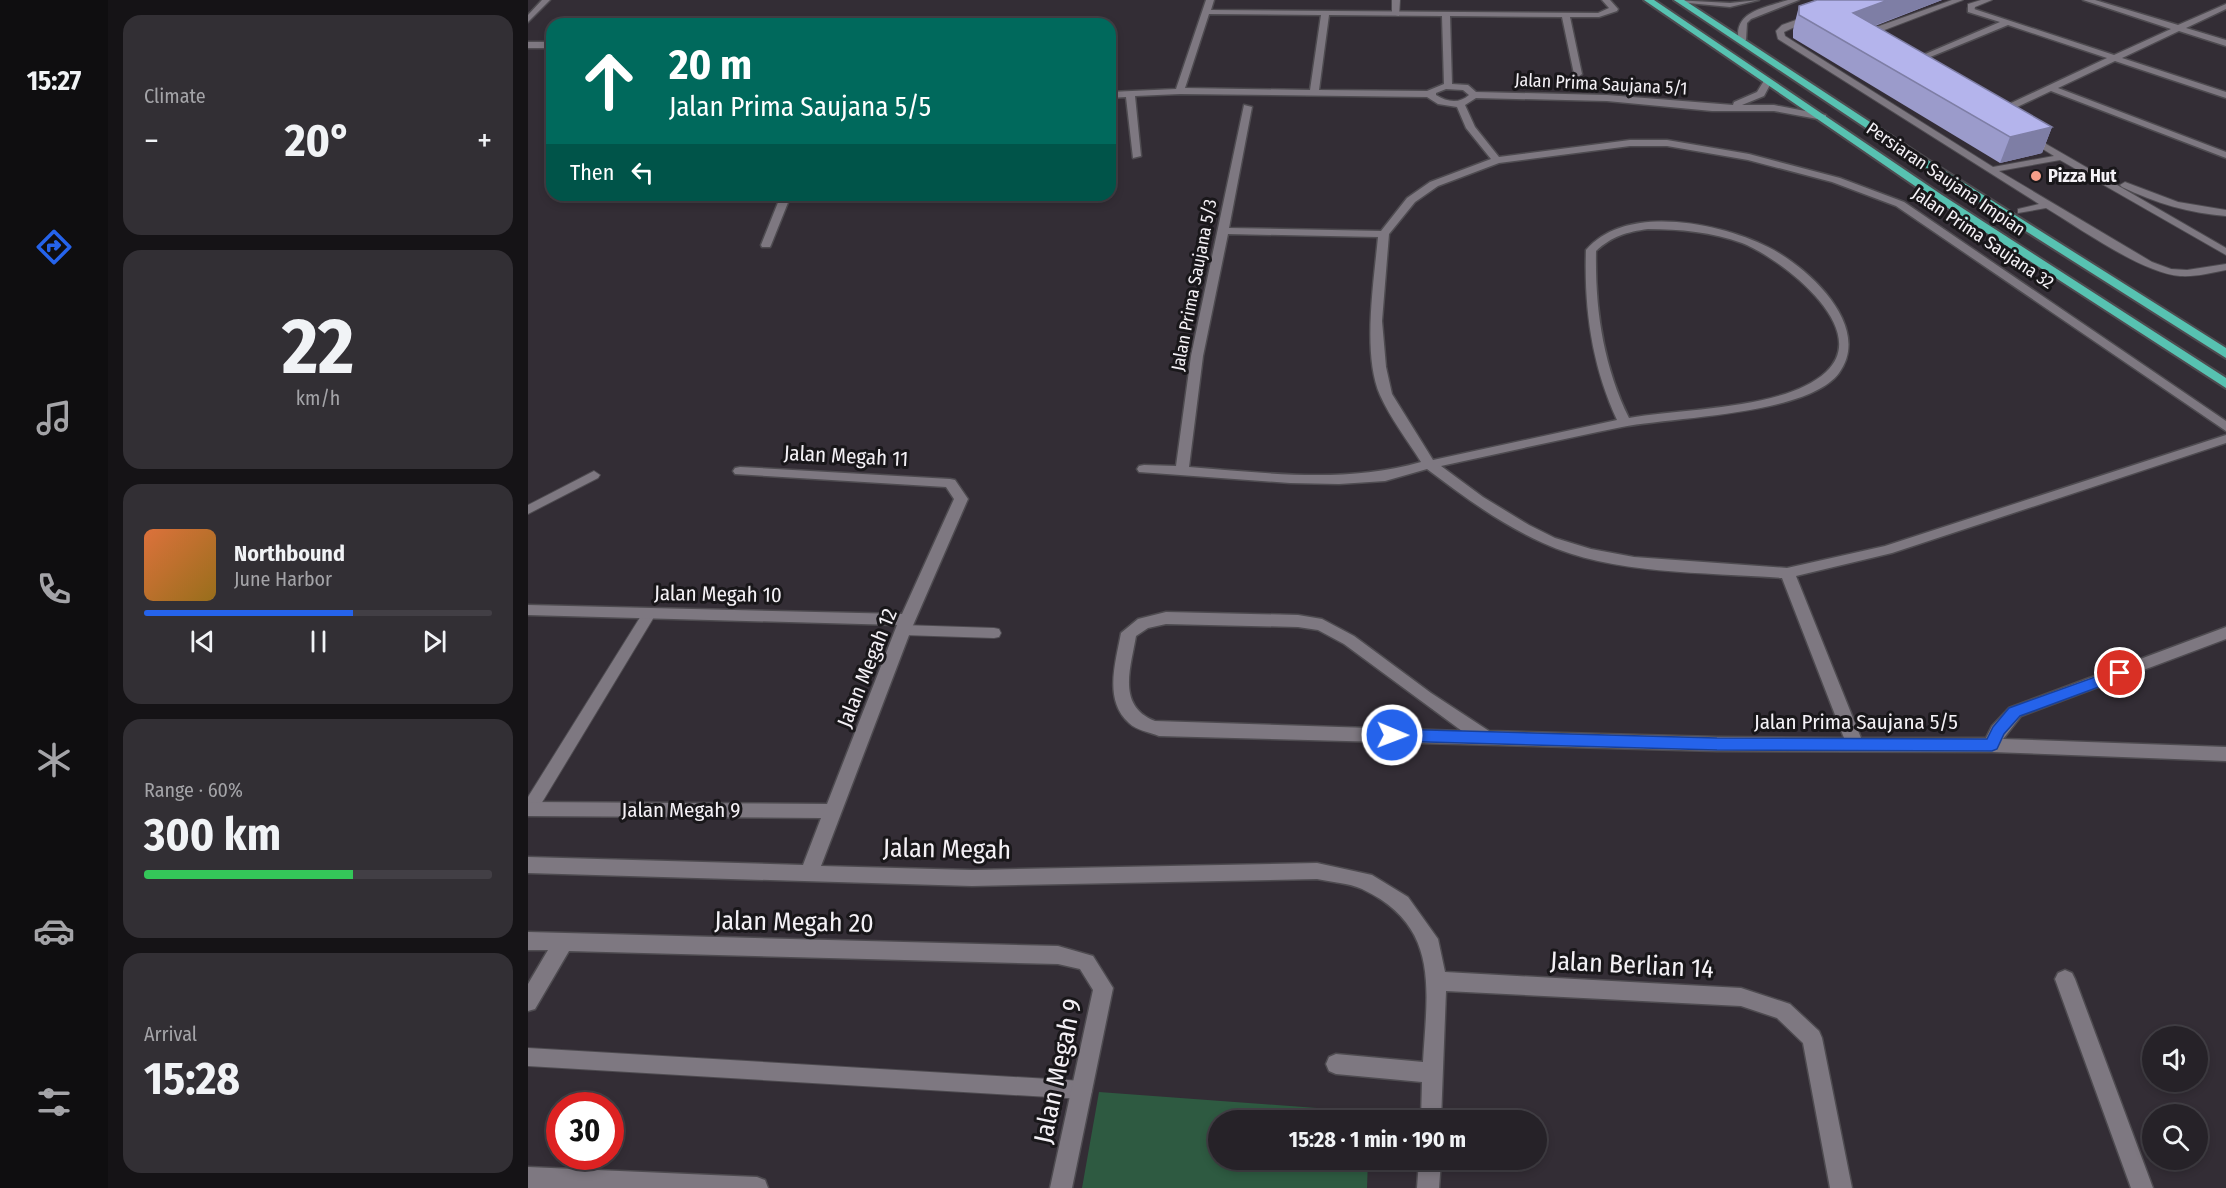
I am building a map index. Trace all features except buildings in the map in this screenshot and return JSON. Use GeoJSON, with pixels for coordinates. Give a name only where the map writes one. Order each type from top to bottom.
{"type":"FeatureCollection","features":[{"type":"Feature","properties":{"kind":"highway","name":"Persiaran Saujana Impian"},"geometry":{"type":"LineString","coordinates":[[1648,0],[1938,197],[2226,384]]}},
{"type":"Feature","properties":{"kind":"highway","name":"Persiaran Saujana Impian"},"geometry":{"type":"LineString","coordinates":[[1678,0],[1927,164],[2226,354]]}},
{"type":"Feature","properties":{"kind":"highway"},"geometry":{"type":"LineString","coordinates":[[1927,164],[1963,177],[2020,211],[2078,249],[2096,263],[2115,284]]}},
{"type":"Feature","properties":{"kind":"street"},"geometry":{"type":"LineString","coordinates":[[528,20],[546,0]]}},
{"type":"Feature","properties":{"kind":"street"},"geometry":{"type":"LineString","coordinates":[[1180,91],[1210,0]]}},
{"type":"Feature","properties":{"kind":"street"},"geometry":{"type":"LineString","coordinates":[[1206,12],[1605,14],[1614,9],[1606,0]]}},
{"type":"Feature","properties":{"kind":"street"},"geometry":{"type":"LineString","coordinates":[[1678,0],[1730,5],[1755,0]]}},
{"type":"Feature","properties":{"kind":"street"},"geometry":{"type":"LineString","coordinates":[[1742,40],[1743,23],[1748,17],[1795,0]]}},
{"type":"Feature","properties":{"kind":"street"},"geometry":{"type":"LineString","coordinates":[[2086,0],[2226,44]]}},
{"type":"Feature","properties":{"kind":"street"},"geometry":{"type":"LineString","coordinates":[[2014,105],[2226,6]]}},
{"type":"Feature","properties":{"kind":"street"},"geometry":{"type":"LineString","coordinates":[[1971,9],[2226,95]]}},
{"type":"Feature","properties":{"kind":"street"},"geometry":{"type":"LineString","coordinates":[[1314,92],[1325,13]]}},
{"type":"Feature","properties":{"kind":"street"},"geometry":{"type":"LineString","coordinates":[[1446,14],[1448,86]]}},
{"type":"Feature","properties":{"kind":"street"},"geometry":{"type":"LineString","coordinates":[[1566,15],[1578,74]]}},
{"type":"Feature","properties":{"kind":"street"},"geometry":{"type":"LineString","coordinates":[[1924,72],[1913,62],[2008,22]]}},
{"type":"Feature","properties":{"kind":"street"},"geometry":{"type":"LineString","coordinates":[[528,45],[546,45]]}},
{"type":"Feature","properties":{"kind":"street","name":"Jalan Prima Saujana 5/1"},"geometry":{"type":"LineString","coordinates":[[1726,107],[1753,99],[1761,94],[1768,81]]}},
{"type":"Feature","properties":{"kind":"street"},"geometry":{"type":"LineString","coordinates":[[1116,95],[1180,91],[1431,94],[1439,102],[1460,103],[1469,101],[1474,95],[1465,87],[1448,86],[1435,89],[1431,94]]}},
{"type":"Feature","properties":{"kind":"street"},"geometry":{"type":"LineString","coordinates":[[2051,88],[2226,155]]}},
{"type":"Feature","properties":{"kind":"street"},"geometry":{"type":"LineString","coordinates":[[1130,95],[1136,156]]}},
{"type":"Feature","properties":{"kind":"street","name":"Jalan Prima Saujana 5/1"},"geometry":{"type":"LineString","coordinates":[[1474,95],[1580,97],[1712,108],[1790,109],[1823,117]]}},
{"type":"Feature","properties":{"kind":"street"},"geometry":{"type":"LineString","coordinates":[[1460,103],[1471,128],[1497,160]]}},
{"type":"Feature","properties":{"kind":"street","name":"Jalan Prima Saujana 5/3"},"geometry":{"type":"LineString","coordinates":[[1182,470],[1197,356],[1247,107]]}},
{"type":"Feature","properties":{"kind":"street","name":"Jalan Prima Saujana 32"},"geometry":{"type":"LineString","coordinates":[[1384,234],[1412,200],[1434,184],[1497,160],[1598,145],[1667,143],[1749,157],[1836,180],[1900,204],[1960,242],[2226,427]]}},
{"type":"Feature","properties":{"kind":"street"},"geometry":{"type":"LineString","coordinates":[[766,245],[784,201]]}},
{"type":"Feature","properties":{"kind":"street"},"geometry":{"type":"LineString","coordinates":[[1144,469],[1337,480],[1390,476],[1429,464],[1624,422],[1724,409],[1804,391],[1834,372],[1844,353],[1842,325],[1826,302],[1799,273],[1774,254],[1732,236],[1698,228],[1668,225],[1636,228],[1607,236],[1592,250],[1589,284],[1600,357],[1612,399],[1624,422]]}},
{"type":"Feature","properties":{"kind":"street"},"geometry":{"type":"LineString","coordinates":[[1223,231],[1384,234],[1376,321],[1380,367],[1386,394],[1429,464],[1478,500],[1524,528],[1550,541],[1589,554],[1634,562],[1787,573],[1887,550],[2226,440]]}},
{"type":"Feature","properties":{"kind":"street","name":"Jalan Megah 11"},"geometry":{"type":"LineString","coordinates":[[740,471],[950,483]]}},
{"type":"Feature","properties":{"kind":"street","name":"Jalan Megah 12"},"geometry":{"type":"LineString","coordinates":[[809,872],[905,625],[961,499],[950,483]]}},
{"type":"Feature","properties":{"kind":"street"},"geometry":{"type":"LineString","coordinates":[[1787,573],[1855,745]]}},
{"type":"Feature","properties":{"kind":"street","name":"Jalan Megah 10"},"geometry":{"type":"LineString","coordinates":[[528,610],[905,625]]}},
{"type":"Feature","properties":{"kind":"street","name":"Jalan Prima Saujana 5/5"},"geometry":{"type":"LineString","coordinates":[[1486,738],[1425,697],[1349,640],[1322,625],[1298,621],[1166,618],[1143,623],[1129,633],[1121,685],[1122,702],[1134,719],[1159,729],[1486,738],[1855,745],[1992,745],[2226,754]]}},
{"type":"Feature","properties":{"kind":"street"},"geometry":{"type":"LineString","coordinates":[[1992,745],[1998,731],[2014,712],[2226,633]]}},
{"type":"Feature","properties":{"kind":"street","name":"Jalan Megah 9"},"geometry":{"type":"LineString","coordinates":[[529,809],[834,811]]}},
{"type":"Feature","properties":{"kind":"street","name":"Jalan Megah"},"geometry":{"type":"LineString","coordinates":[[528,865],[972,878],[1317,871],[1365,881],[1401,903],[1431,945],[1437,981],[1431,1110]]}},
{"type":"Feature","properties":{"kind":"street","name":"Jalan Megah 20"},"geometry":{"type":"LineString","coordinates":[[528,941],[1058,955]]}},
{"type":"Feature","properties":{"kind":"street"},"geometry":{"type":"LineString","coordinates":[[528,1002],[563,943]]}},
{"type":"Feature","properties":{"kind":"street","name":"Jalan Megah 9"},"geometry":{"type":"LineString","coordinates":[[1058,955],[1086,962],[1103,988],[1061,1188]]}},
{"type":"Feature","properties":{"kind":"street"},"geometry":{"type":"LineString","coordinates":[[2065,979],[2142,1188]]}},
{"type":"Feature","properties":{"kind":"street","name":"Jalan Berlian 14"},"geometry":{"type":"LineString","coordinates":[[1437,981],[1741,997],[1783,1011],[1812,1038],[1840,1188]]}},
{"type":"Feature","properties":{"kind":"street"},"geometry":{"type":"LineString","coordinates":[[1336,1064],[1433,1073]]}},
{"type":"Feature","properties":{"kind":"street"},"geometry":{"type":"LineString","coordinates":[[1428,1188],[1429,1170]]}},
{"type":"Feature","properties":{"kind":"street"},"geometry":{"type":"LineString","coordinates":[[528,1178],[757,1188]]}},
{"type":"Feature","properties":{"kind":"lane"},"geometry":{"type":"LineString","coordinates":[[1396,0],[1396,14]]}},
{"type":"Feature","properties":{"kind":"lane"},"geometry":{"type":"LineString","coordinates":[[1927,0],[1944,6]]}},
{"type":"Feature","properties":{"kind":"lane"},"geometry":{"type":"LineString","coordinates":[[1877,47],[1868,42],[1866,37],[1871,32],[1959,0]]}},
{"type":"Feature","properties":{"kind":"lane"},"geometry":{"type":"LineString","coordinates":[[1971,9],[1971,6],[1988,0]]}},
{"type":"Feature","properties":{"kind":"lane"},"geometry":{"type":"LineString","coordinates":[[1817,15],[1785,27],[1780,32],[1781,37],[2047,205],[2148,264],[2165,271],[2186,275],[2226,267]]}},
{"type":"Feature","properties":{"kind":"lane"},"geometry":{"type":"LineString","coordinates":[[1907,64],[1924,72]]}},
{"type":"Feature","properties":{"kind":"lane"},"geometry":{"type":"LineString","coordinates":[[1844,77],[1855,75]]}},
{"type":"Feature","properties":{"kind":"lane"},"geometry":{"type":"LineString","coordinates":[[2018,131],[2226,252]]}},
{"type":"Feature","properties":{"kind":"lane"},"geometry":{"type":"LineString","coordinates":[[1991,170],[2058,156],[2152,198],[2198,212],[2226,213]]}},
{"type":"Feature","properties":{"kind":"lane"},"geometry":{"type":"LineString","coordinates":[[2020,211],[2047,205]]}},
{"type":"Feature","properties":{"kind":"lane"},"geometry":{"type":"LineString","coordinates":[[528,510],[594,475]]}},
{"type":"Feature","properties":{"kind":"lane"},"geometry":{"type":"LineString","coordinates":[[529,809],[650,614]]}},
{"type":"Feature","properties":{"kind":"lane"},"geometry":{"type":"LineString","coordinates":[[905,625],[994,633]]}},
{"type":"Feature","properties":{"kind":"lane"},"geometry":{"type":"LineString","coordinates":[[528,1057],[1083,1089]]}},
{"type":"Feature","properties":{"kind":"green space"},"geometry":{"type":"Polygon","coordinates":[[[1099,1092],[1343,1110],[1208,1110],[1208,1170],[1368,1170],[1367,1188],[1082,1188],[1099,1092]]]}},
{"type":"Feature","properties":{"kind":"place","name":"Pizza Hut"},"geometry":{"type":"Point","coordinates":[2036,176]}},
{"type":"Feature","properties":{"kind":"route"},"geometry":{"type":"LineString","coordinates":[[1392,735],[1717,744],[1992,745],[1998,731],[2014,712],[2120,673]]}}]}
